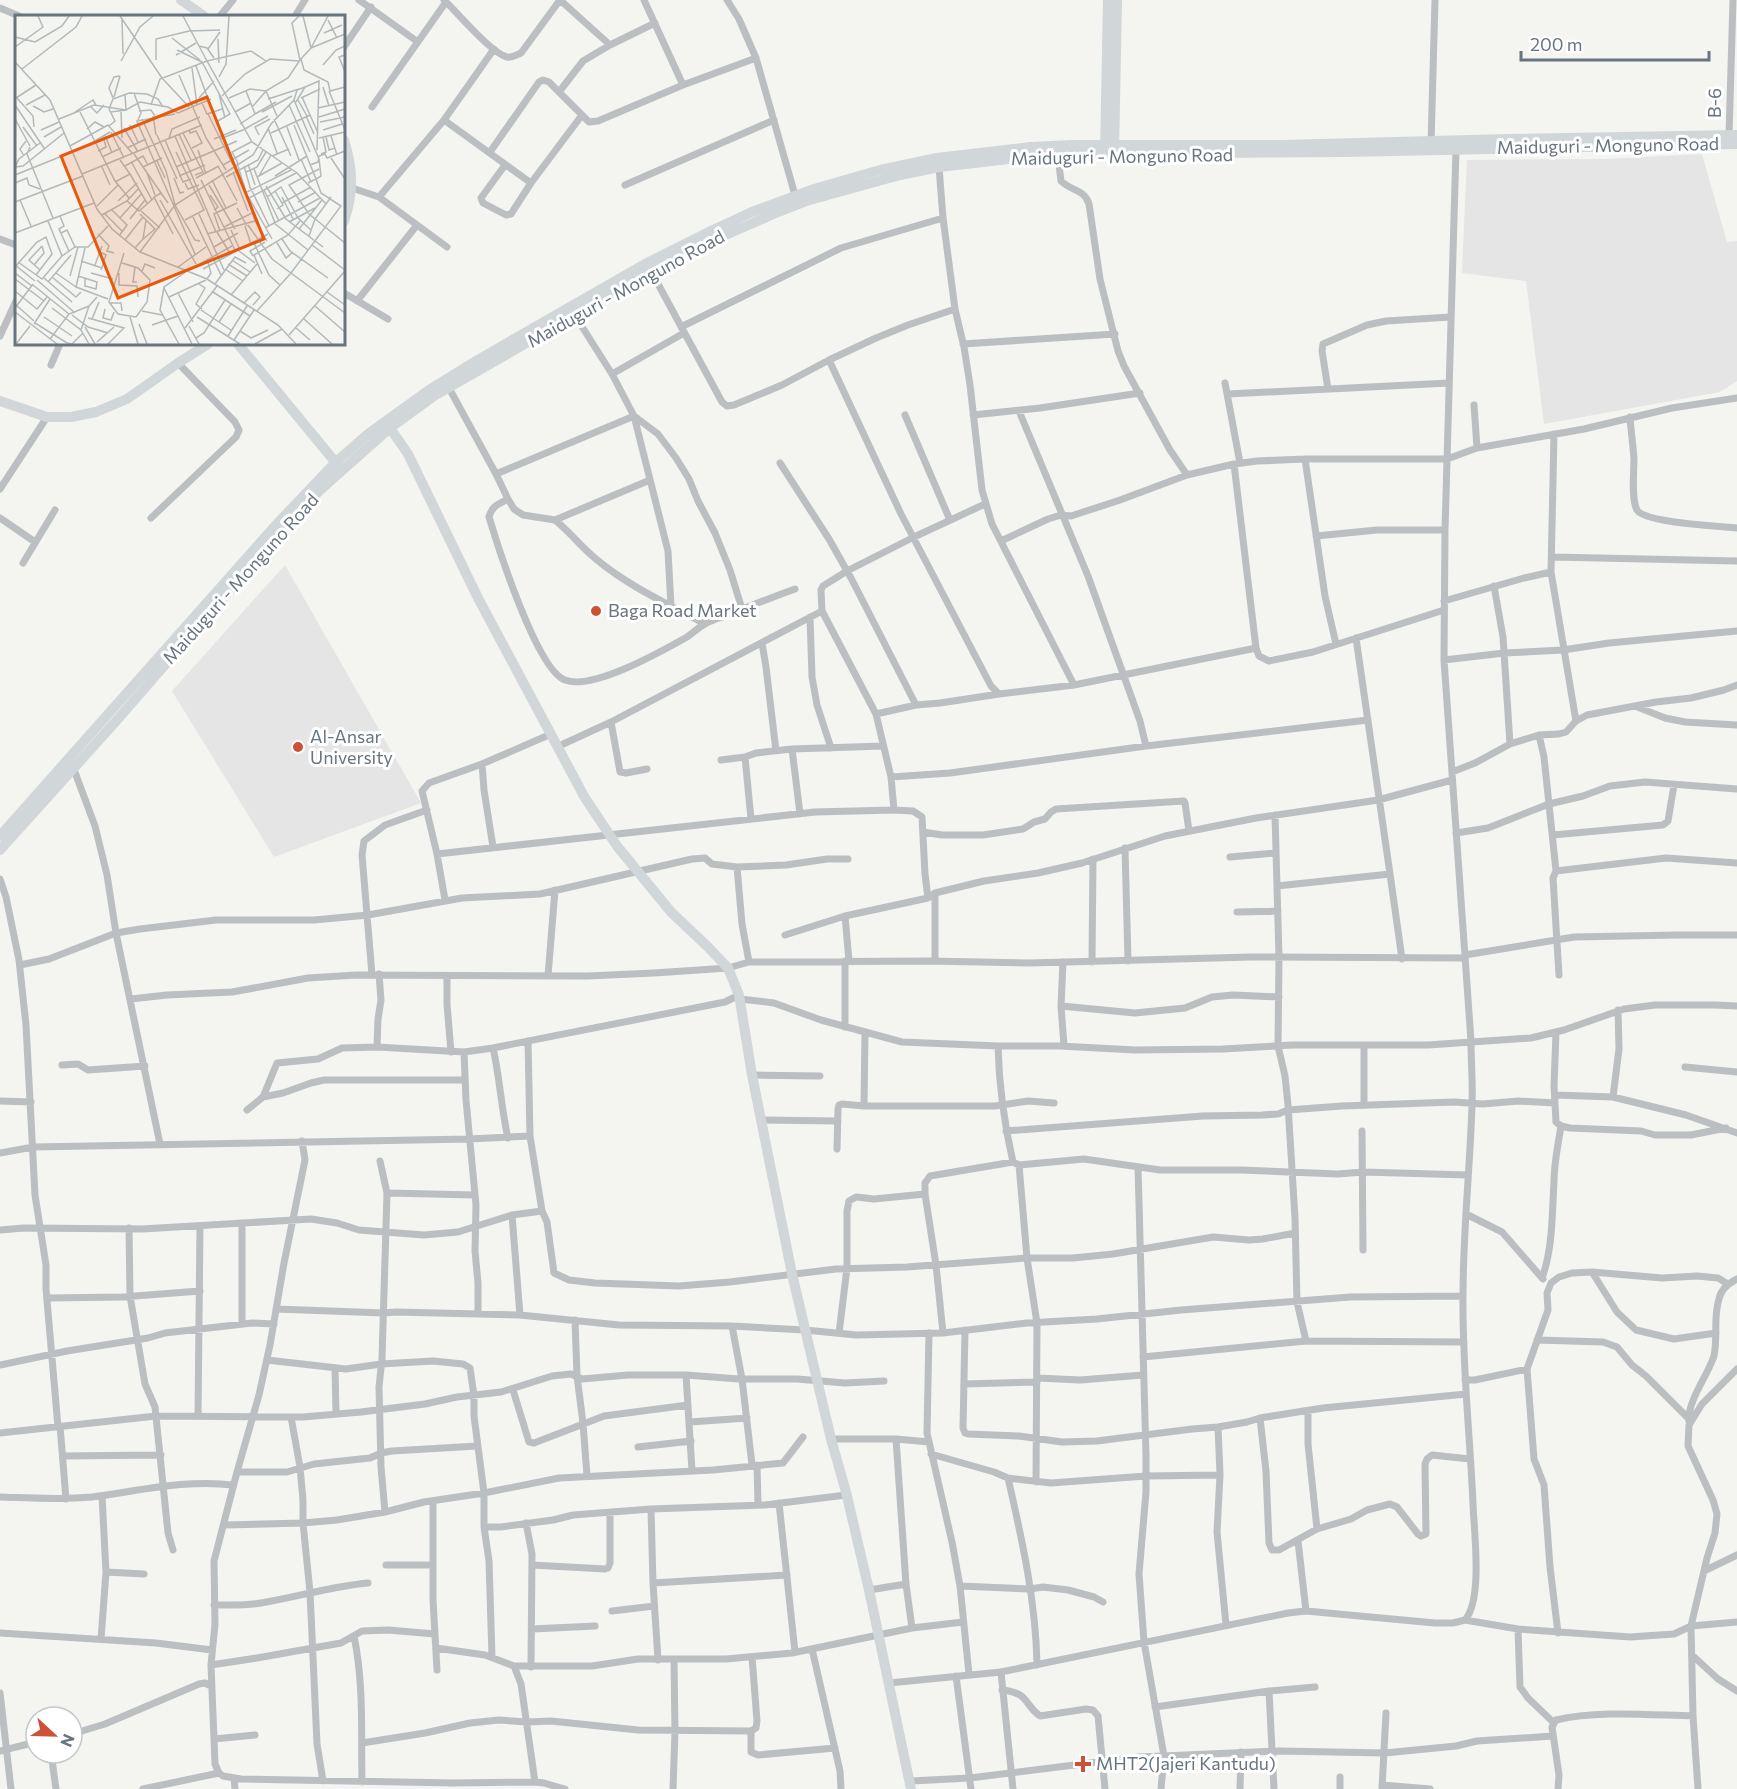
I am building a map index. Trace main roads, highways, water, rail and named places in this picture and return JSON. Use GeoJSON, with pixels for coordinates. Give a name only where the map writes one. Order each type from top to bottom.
{"type":"FeatureCollection","features":[{"type":"Feature","properties":{"kind":"main road"},"geometry":{"type":"LineString","coordinates":[[181,0],[203,15]]}},
{"type":"Feature","properties":{"kind":"main road"},"geometry":{"type":"LineString","coordinates":[[1108,0],[1110,149]]}},
{"type":"Feature","properties":{"kind":"main road"},"geometry":{"type":"LineString","coordinates":[[1110,149],[1117,0]]}},
{"type":"Feature","properties":{"kind":"main road","name":"Maiduguri - Monguno Road"},"geometry":{"type":"LineString","coordinates":[[1432,146],[1456,149],[1734,138]]}},
{"type":"Feature","properties":{"kind":"main road","name":"Maiduguri - Monguno Road"},"geometry":{"type":"LineString","coordinates":[[0,850],[267,535],[339,466],[368,434],[429,390],[476,361],[654,260],[711,231],[795,195],[848,178],[937,158],[1031,147],[1110,149],[1272,145],[1432,146],[1734,138]]}},
{"type":"Feature","properties":{"kind":"main road"},"geometry":{"type":"LineString","coordinates":[[345,144],[350,161],[352,188],[345,213]]}},
{"type":"Feature","properties":{"kind":"main road","name":"Maiduguri - Monguno Road"},"geometry":{"type":"LineString","coordinates":[[339,466],[414,410],[449,388],[574,314],[680,255],[720,236],[806,201],[900,175],[939,167],[1110,149]]}},
{"type":"Feature","properties":{"kind":"main road"},"geometry":{"type":"LineString","coordinates":[[0,400],[47,417],[71,417],[96,412],[127,399],[206,345]]}},
{"type":"Feature","properties":{"kind":"main road"},"geometry":{"type":"LineString","coordinates":[[239,345],[339,466]]}},
{"type":"Feature","properties":{"kind":"main road"},"geometry":{"type":"LineString","coordinates":[[390,428],[408,454],[478,598],[585,798],[610,836],[671,912],[728,968],[739,997],[752,1075],[792,1274],[869,1590],[911,1785]]}},
{"type":"Feature","properties":{"kind":"main road","name":"Maiduguri - Monguno Road"},"geometry":{"type":"LineString","coordinates":[[0,836],[71,764]]}},
{"type":"Feature","properties":{"kind":"place","name":"Baga Road Market"},"geometry":{"type":"Point","coordinates":[596,611]}},
{"type":"Feature","properties":{"kind":"place","name":"Al-Ansar University"},"geometry":{"type":"Point","coordinates":[298,747]}},
{"type":"Feature","properties":{"kind":"place","name":"MHT2(Jajeri Kantudu)"},"geometry":{"type":"Point","coordinates":[1083,1764]}}]}
